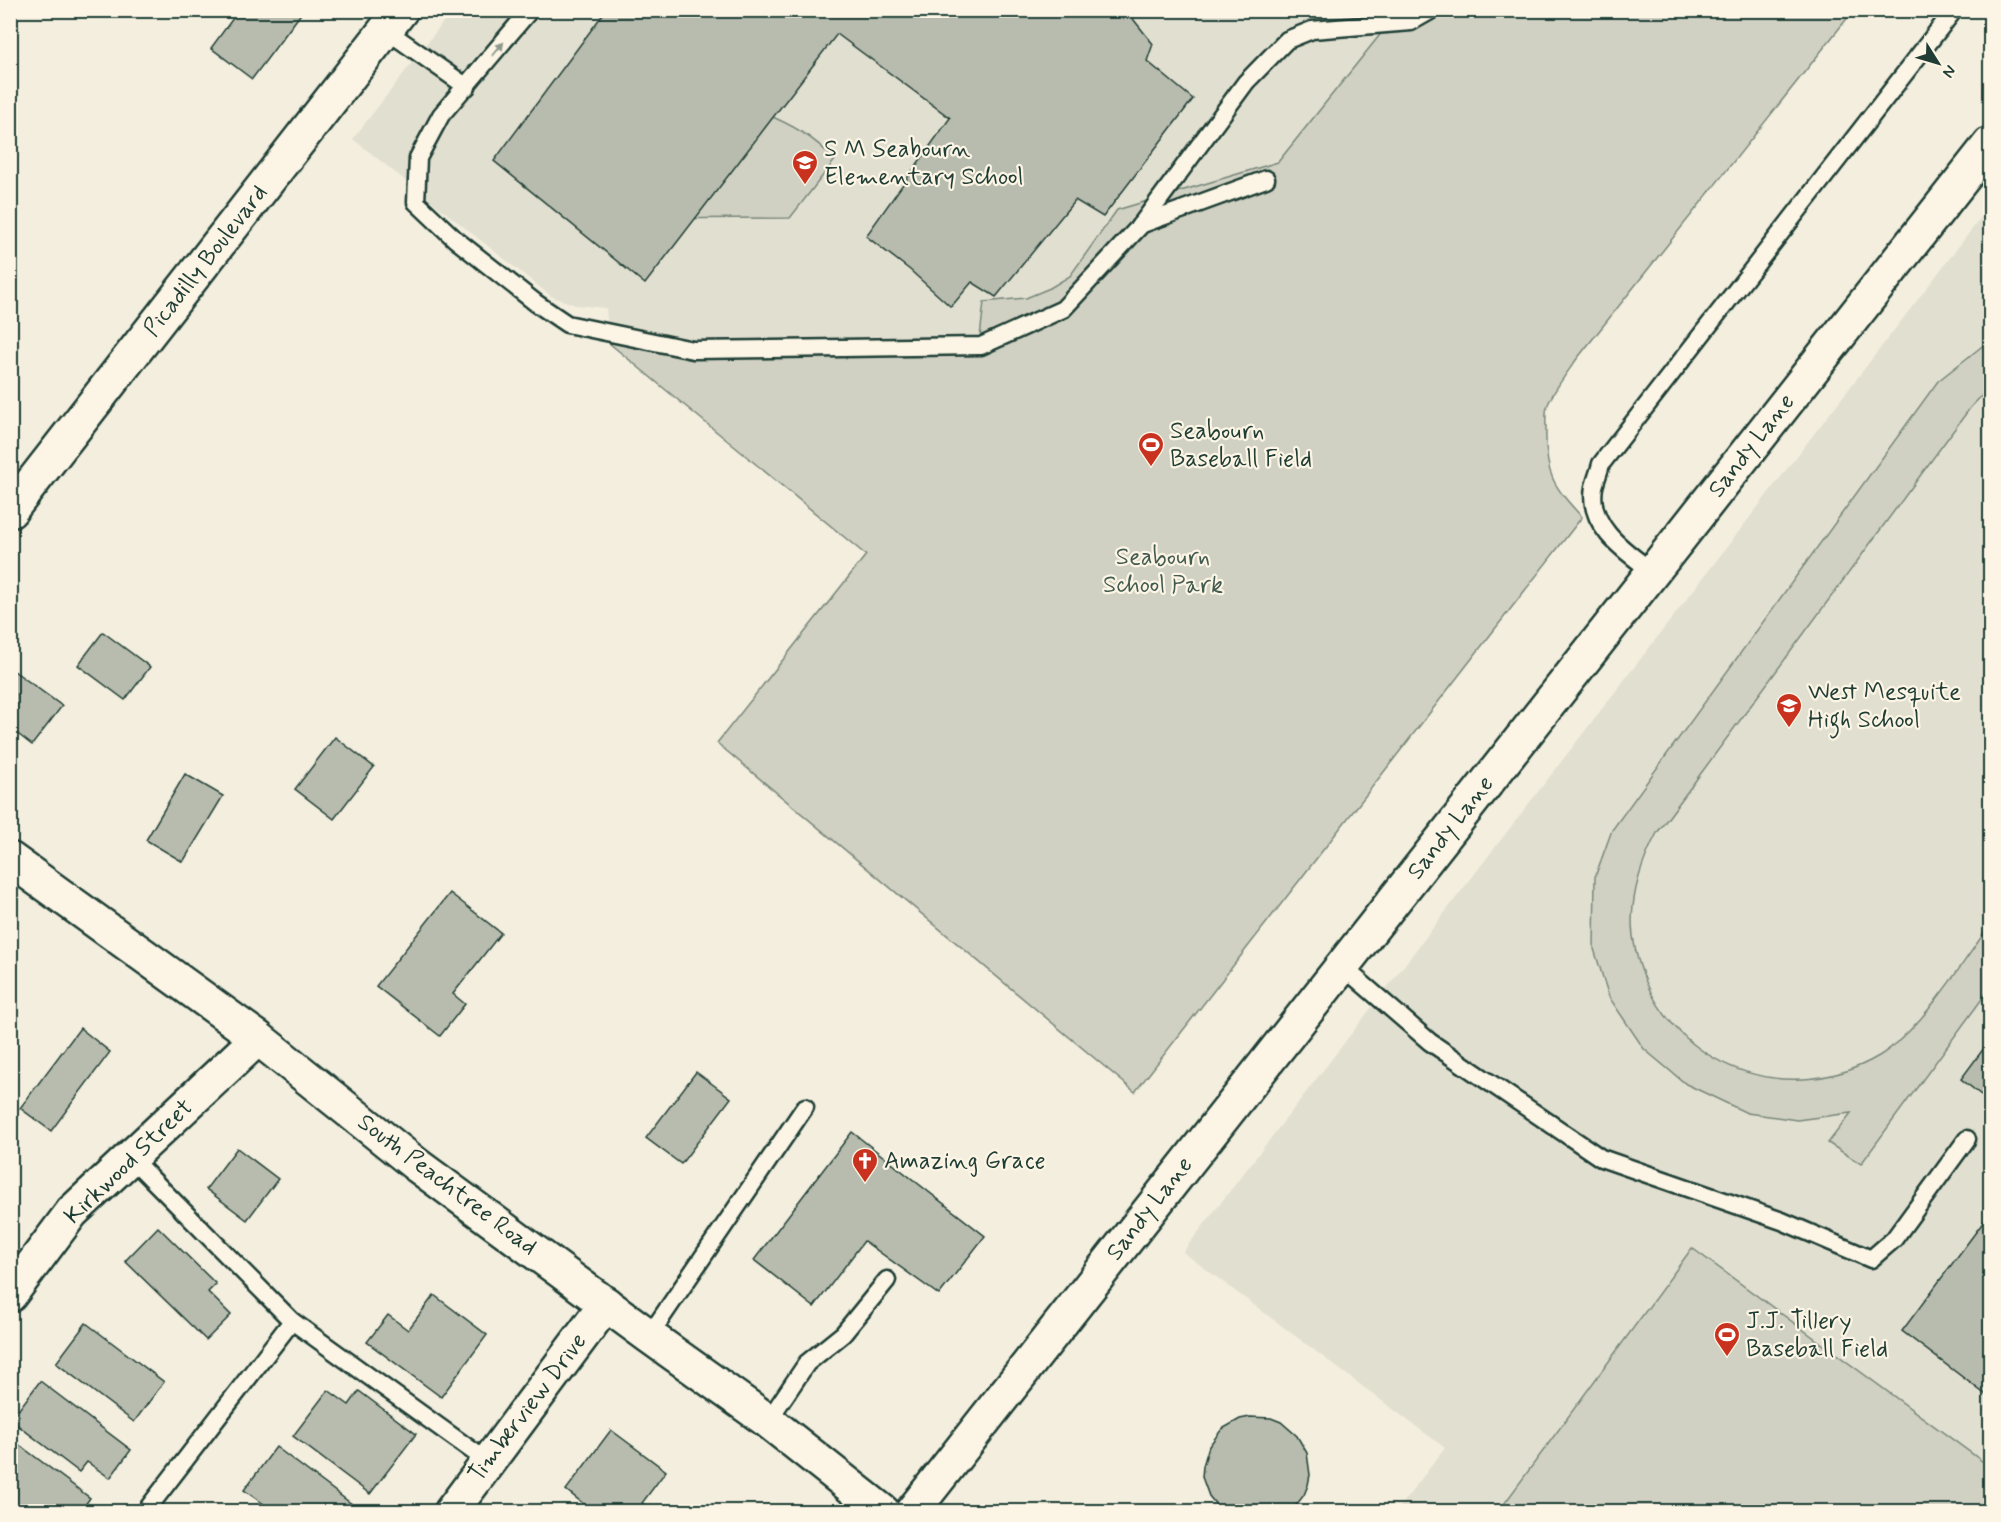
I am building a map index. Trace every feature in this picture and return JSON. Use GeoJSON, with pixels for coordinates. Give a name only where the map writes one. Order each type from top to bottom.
{"type":"FeatureCollection","features":[{"type":"Feature","properties":{"kind":"street","name":"Picadilly Boulevard"},"geometry":{"type":"LineString","coordinates":[[10,511],[394,20]]}},
{"type":"Feature","properties":{"kind":"street","name":"Sandy Lane"},"geometry":{"type":"LineString","coordinates":[[912,1512],[1990,144]]}},
{"type":"Feature","properties":{"kind":"street","name":"South Peachtree Road"},"geometry":{"type":"LineString","coordinates":[[10,859],[258,1038],[418,1166],[768,1421],[883,1512]]}},
{"type":"Feature","properties":{"kind":"street","name":"Kirkwood Street"},"geometry":{"type":"LineString","coordinates":[[11,1294],[72,1212],[258,1038]]}},
{"type":"Feature","properties":{"kind":"street","name":"Timberview Drive"},"geometry":{"type":"LineString","coordinates":[[451,1512],[606,1304]]}},
{"type":"Feature","properties":{"kind":"lane"},"geometry":{"type":"LineString","coordinates":[[530,10],[441,115],[418,158],[416,202],[455,239],[536,303],[567,324],[693,350],[981,346],[1063,309],[1140,225],[1246,82],[1287,40],[1312,30],[1411,22],[1432,10]]}},
{"type":"Feature","properties":{"kind":"lane"},"geometry":{"type":"LineString","coordinates":[[1653,572],[1618,546],[1606,532],[1596,510],[1594,489],[1601,464],[1954,10]]}},
{"type":"Feature","properties":{"kind":"lane"},"geometry":{"type":"LineString","coordinates":[[394,20],[466,87]]}},
{"type":"Feature","properties":{"kind":"lane"},"geometry":{"type":"LineString","coordinates":[[1140,225],[1266,179]]}},
{"type":"Feature","properties":{"kind":"lane"},"geometry":{"type":"LineString","coordinates":[[1342,966],[1430,1042],[1601,1158],[1782,1221],[1871,1259],[1894,1239],[1967,1139]]}},
{"type":"Feature","properties":{"kind":"lane"},"geometry":{"type":"LineString","coordinates":[[649,1336],[806,1107]]}},
{"type":"Feature","properties":{"kind":"lane"},"geometry":{"type":"LineString","coordinates":[[131,1158],[292,1322],[488,1462]]}},
{"type":"Feature","properties":{"kind":"lane"},"geometry":{"type":"LineString","coordinates":[[768,1421],[807,1363],[843,1334],[887,1280]]}},
{"type":"Feature","properties":{"kind":"lane"},"geometry":{"type":"LineString","coordinates":[[146,1512],[292,1322]]}},
{"type":"Feature","properties":{"kind":"shaded area","name":"S M Seabourn Elementary School"},"geometry":{"type":"Polygon","coordinates":[[[452,11],[1399,11],[1278,162],[1117,210],[1070,276],[1026,298],[984,302],[980,337],[609,343],[606,308],[576,305],[551,296],[353,139],[452,11]]]}},
{"type":"Feature","properties":{"kind":"shaded area","name":"West Mesquite High School"},"geometry":{"type":"Polygon","coordinates":[[[1990,206],[1990,1511],[1397,1511],[1445,1448],[1183,1252],[1990,206]]]}},
{"type":"Feature","properties":{"kind":"green space","name":"Seabourn School Park"},"geometry":{"type":"Polygon","coordinates":[[[1399,11],[1853,11],[1576,360],[1552,395],[1546,416],[1549,469],[1564,497],[1582,517],[1135,1092],[717,743],[866,555],[609,343],[980,337],[984,302],[1026,298],[1070,276],[1117,210],[1278,162],[1399,11]]]}},
{"type":"Feature","properties":{"kind":"green space"},"geometry":{"type":"Polygon","coordinates":[[[763,113],[802,132],[819,144],[835,160],[790,218],[636,219],[763,113]]]}},
{"type":"Feature","properties":{"kind":"green space"},"geometry":{"type":"Polygon","coordinates":[[[1990,340],[1990,387],[1970,408],[1657,833],[1643,865],[1634,897],[1632,920],[1636,952],[1646,982],[1664,1013],[1687,1039],[1715,1059],[1746,1072],[1778,1079],[1812,1078],[1846,1071],[1879,1056],[1895,1045],[1925,1014],[1990,925],[1990,988],[1861,1164],[1828,1143],[1851,1113],[1797,1120],[1747,1113],[1686,1084],[1644,1049],[1609,997],[1594,949],[1595,877],[1612,830],[1938,381],[1990,340]]]}},
{"type":"Feature","properties":{"kind":"green space","name":"J.J. Tillery Baseball Field"},"geometry":{"type":"Polygon","coordinates":[[[1692,1248],[1990,1467],[1990,1511],[1499,1511],[1692,1248]]]}},
{"type":"Feature","properties":{"kind":"building"},"geometry":{"type":"Polygon","coordinates":[[[239,10],[303,11],[252,79],[211,48],[239,10]]]}},
{"type":"Feature","properties":{"kind":"building"},"geometry":{"type":"Polygon","coordinates":[[[606,10],[1126,10],[1153,44],[1147,61],[1193,99],[1103,217],[1075,200],[996,297],[972,282],[951,307],[910,270],[866,236],[950,118],[837,34],[645,284],[494,161],[606,10]]]}},
{"type":"Feature","properties":{"kind":"building"},"geometry":{"type":"Polygon","coordinates":[[[103,632],[150,667],[125,700],[78,665],[103,632]]]}},
{"type":"Feature","properties":{"kind":"building"},"geometry":{"type":"Polygon","coordinates":[[[10,668],[62,706],[32,745],[10,728],[10,668]]]}},
{"type":"Feature","properties":{"kind":"building"},"geometry":{"type":"Polygon","coordinates":[[[335,737],[374,767],[334,819],[295,789],[335,737]]]}},
{"type":"Feature","properties":{"kind":"building"},"geometry":{"type":"Polygon","coordinates":[[[185,774],[223,796],[183,862],[146,840],[185,774]]]}},
{"type":"Feature","properties":{"kind":"building"},"geometry":{"type":"Polygon","coordinates":[[[450,893],[501,933],[453,994],[465,1004],[440,1036],[376,986],[450,893]]]}},
{"type":"Feature","properties":{"kind":"building"},"geometry":{"type":"Polygon","coordinates":[[[80,1028],[110,1052],[51,1131],[20,1108],[80,1028]]]}},
{"type":"Feature","properties":{"kind":"building"},"geometry":{"type":"Polygon","coordinates":[[[1990,1040],[1990,1102],[1961,1079],[1990,1040]]]}},
{"type":"Feature","properties":{"kind":"building"},"geometry":{"type":"Polygon","coordinates":[[[696,1072],[731,1098],[681,1164],[646,1138],[696,1072]]]}},
{"type":"Feature","properties":{"kind":"building","name":"Amazing Grace"},"geometry":{"type":"Polygon","coordinates":[[[852,1132],[985,1236],[939,1295],[864,1241],[814,1307],[754,1260],[852,1132]]]}},
{"type":"Feature","properties":{"kind":"building"},"geometry":{"type":"Polygon","coordinates":[[[237,1148],[278,1179],[247,1220],[206,1189],[237,1148]]]}},
{"type":"Feature","properties":{"kind":"building"},"geometry":{"type":"Polygon","coordinates":[[[1990,1213],[1990,1398],[1902,1331],[1990,1213]]]}},
{"type":"Feature","properties":{"kind":"building"},"geometry":{"type":"Polygon","coordinates":[[[158,1227],[216,1284],[208,1292],[231,1315],[206,1340],[125,1261],[158,1227]]]}},
{"type":"Feature","properties":{"kind":"building"},"geometry":{"type":"Polygon","coordinates":[[[434,1295],[487,1335],[441,1397],[367,1342],[388,1315],[408,1330],[434,1295]]]}},
{"type":"Feature","properties":{"kind":"building"},"geometry":{"type":"Polygon","coordinates":[[[86,1323],[164,1382],[134,1422],[56,1363],[86,1323]]]}},
{"type":"Feature","properties":{"kind":"building"},"geometry":{"type":"Polygon","coordinates":[[[40,1381],[131,1450],[110,1478],[87,1462],[79,1472],[11,1420],[40,1381]]]}},
{"type":"Feature","properties":{"kind":"building"},"geometry":{"type":"Polygon","coordinates":[[[328,1390],[349,1405],[359,1391],[416,1434],[370,1494],[293,1436],[328,1390]]]}},
{"type":"Feature","properties":{"kind":"building"},"geometry":{"type":"Polygon","coordinates":[[[1271,1418],[1281,1422],[1297,1436],[1307,1453],[1310,1475],[1308,1485],[1304,1495],[1291,1512],[1222,1512],[1209,1496],[1202,1477],[1209,1446],[1222,1429],[1240,1419],[1271,1418]]]}},
{"type":"Feature","properties":{"kind":"building"},"geometry":{"type":"Polygon","coordinates":[[[611,1430],[666,1471],[642,1503],[653,1512],[594,1512],[566,1490],[611,1430]]]}},
{"type":"Feature","properties":{"kind":"building"},"geometry":{"type":"Polygon","coordinates":[[[10,1438],[90,1498],[80,1512],[26,1512],[10,1500],[10,1438]]]}},
{"type":"Feature","properties":{"kind":"building"},"geometry":{"type":"Polygon","coordinates":[[[276,1447],[357,1508],[355,1512],[260,1512],[265,1505],[244,1490],[276,1447]]]}},
{"type":"Feature","properties":{"kind":"place","name":"S M Seabourn Elementary School"},"geometry":{"type":"Point","coordinates":[805,186]}},
{"type":"Feature","properties":{"kind":"place","name":"Seabourn Baseball Field"},"geometry":{"type":"Point","coordinates":[1151,468]}},
{"type":"Feature","properties":{"kind":"place","name":"West Mesquite High School"},"geometry":{"type":"Point","coordinates":[1789,729]}},
{"type":"Feature","properties":{"kind":"place","name":"Amazing Grace"},"geometry":{"type":"Point","coordinates":[865,1184]}},
{"type":"Feature","properties":{"kind":"place","name":"J.J. Tillery Baseball Field"},"geometry":{"type":"Point","coordinates":[1727,1358]}}]}
